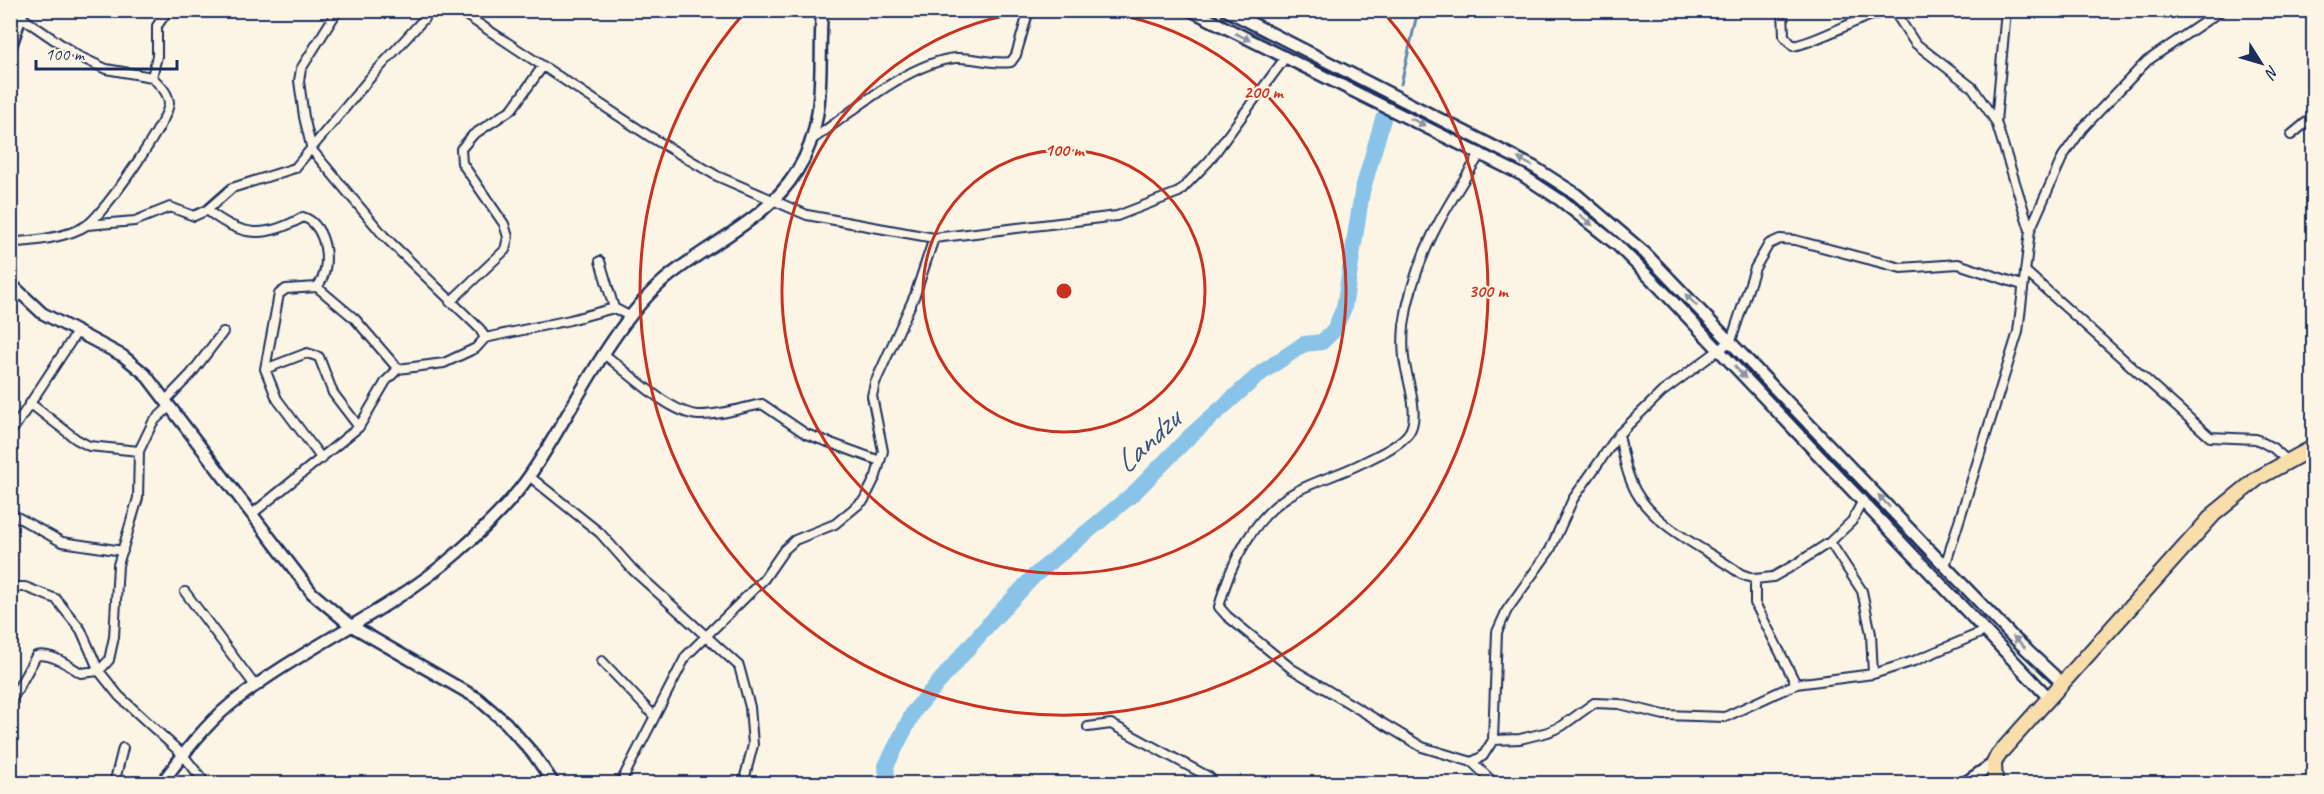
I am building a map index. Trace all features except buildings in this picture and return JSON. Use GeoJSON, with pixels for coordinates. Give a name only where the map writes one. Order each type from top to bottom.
{"type":"FeatureCollection","features":[{"type":"Feature","properties":{"kind":"highway"},"geometry":{"type":"LineString","coordinates":[[1995,783],[1994,763],[1998,755],[2061,682],[2214,514],[2258,478],[2313,447]]}},
{"type":"Feature","properties":{"kind":"street"},"geometry":{"type":"LineString","coordinates":[[152,77],[157,56],[157,26],[168,10]]}},
{"type":"Feature","properties":{"kind":"street"},"geometry":{"type":"LineString","coordinates":[[338,10],[301,69],[299,81],[312,150],[384,236],[480,329],[485,338]]}},
{"type":"Feature","properties":{"kind":"street"},"geometry":{"type":"LineString","coordinates":[[10,242],[38,242],[87,225],[135,221],[170,207],[194,216],[207,210],[232,188],[295,168],[370,78],[432,10]]}},
{"type":"Feature","properties":{"kind":"street"},"geometry":{"type":"LineString","coordinates":[[458,10],[649,136],[717,176],[807,215],[876,230],[934,238],[1117,216],[1179,192],[1209,161],[1285,58]]}},
{"type":"Feature","properties":{"kind":"street"},"geometry":{"type":"LineString","coordinates":[[161,783],[183,755],[231,704],[350,625],[398,599],[457,553],[503,508],[529,476],[605,355],[631,317],[661,283],[775,202],[797,171],[813,139],[822,76],[822,10]]}},
{"type":"Feature","properties":{"kind":"street"},"geometry":{"type":"LineString","coordinates":[[813,139],[882,92],[928,65],[956,58],[1011,62],[1016,55],[1029,10]]}},
{"type":"Feature","properties":{"kind":"street"},"geometry":{"type":"LineString","coordinates":[[1190,10],[1481,153],[1560,200],[1617,245],[2048,697]]}},
{"type":"Feature","properties":{"kind":"street"},"geometry":{"type":"LineString","coordinates":[[1226,10],[1542,172],[1609,220],[1645,253],[1731,341],[2012,636],[2061,682]]}},
{"type":"Feature","properties":{"kind":"street"},"geometry":{"type":"LineString","coordinates":[[1783,10],[1784,36],[1793,46],[1834,33],[1880,13],[1894,11],[1915,43],[1973,88],[1996,122],[2030,230]]}},
{"type":"Feature","properties":{"kind":"street"},"geometry":{"type":"LineString","coordinates":[[1996,122],[2006,10]]}},
{"type":"Feature","properties":{"kind":"street"},"geometry":{"type":"LineString","coordinates":[[1945,566],[2018,332],[2030,230],[2063,156],[2083,128],[2147,61],[2222,10]]}},
{"type":"Feature","properties":{"kind":"street"},"geometry":{"type":"LineString","coordinates":[[10,49],[22,14],[78,56],[106,69],[152,77],[166,92],[169,105],[166,114],[130,173],[87,225]]}},
{"type":"Feature","properties":{"kind":"street"},"geometry":{"type":"LineString","coordinates":[[450,302],[505,250],[508,237],[504,225],[462,163],[461,149],[473,135],[512,109],[543,66]]}},
{"type":"Feature","properties":{"kind":"street"},"geometry":{"type":"LineString","coordinates":[[2291,135],[2313,116]]}},
{"type":"Feature","properties":{"kind":"street"},"geometry":{"type":"LineString","coordinates":[[1481,153],[1443,211],[1420,259],[1404,327],[1404,360],[1412,388],[1413,424],[1410,432],[1381,454],[1295,492],[1265,513],[1241,550],[1220,607],[1227,616],[1292,669],[1422,747],[1472,762],[1484,779],[1495,783]]}},
{"type":"Feature","properties":{"kind":"street"},"geometry":{"type":"LineString","coordinates":[[207,210],[227,226],[241,232],[262,232],[287,225],[303,216],[309,219],[316,225],[328,263],[324,279],[317,287]]}},
{"type":"Feature","properties":{"kind":"street"},"geometry":{"type":"LineString","coordinates":[[620,783],[686,656],[764,579],[784,550],[795,540],[835,524],[864,500],[883,451],[872,396],[875,383],[915,295],[934,238]]}},
{"type":"Feature","properties":{"kind":"street"},"geometry":{"type":"LineString","coordinates":[[1472,762],[1483,756],[1493,740],[1497,632],[1507,610],[1550,550],[1573,500],[1619,434],[1662,392],[1731,341],[1755,268],[1769,244],[1780,239],[1796,240],[1900,267],[1958,264],[2022,285]]}},
{"type":"Feature","properties":{"kind":"street"},"geometry":{"type":"LineString","coordinates":[[600,261],[614,308]]}},
{"type":"Feature","properties":{"kind":"street"},"geometry":{"type":"LineString","coordinates":[[2025,271],[2210,436],[2256,439],[2273,448],[2288,461]]}},
{"type":"Feature","properties":{"kind":"street"},"geometry":{"type":"LineString","coordinates":[[10,283],[42,313],[123,356],[145,374],[312,593],[350,625],[477,698],[507,723],[554,783]]}},
{"type":"Feature","properties":{"kind":"street"},"geometry":{"type":"LineString","coordinates":[[322,459],[278,399],[265,369],[279,294],[286,289],[317,287],[354,319],[398,369]]}},
{"type":"Feature","properties":{"kind":"street"},"geometry":{"type":"LineString","coordinates":[[252,514],[359,427],[386,381],[398,369],[427,368],[476,348],[485,338],[614,308],[631,317]]}},
{"type":"Feature","properties":{"kind":"street"},"geometry":{"type":"LineString","coordinates":[[10,434],[32,404],[77,332]]}},
{"type":"Feature","properties":{"kind":"street"},"geometry":{"type":"LineString","coordinates":[[10,703],[36,656],[42,654],[81,673],[99,671],[109,660],[114,637],[118,565],[138,498],[139,451],[153,422],[224,332]]}},
{"type":"Feature","properties":{"kind":"street"},"geometry":{"type":"LineString","coordinates":[[265,369],[294,356],[307,353],[319,357],[333,393],[359,427]]}},
{"type":"Feature","properties":{"kind":"street"},"geometry":{"type":"LineString","coordinates":[[605,355],[664,400],[685,412],[698,415],[762,404],[806,434],[880,461]]}},
{"type":"Feature","properties":{"kind":"street"},"geometry":{"type":"LineString","coordinates":[[32,404],[76,439],[89,446],[139,451]]}},
{"type":"Feature","properties":{"kind":"street"},"geometry":{"type":"LineString","coordinates":[[1619,434],[1626,466],[1636,492],[1653,515],[1741,574],[1755,579],[1773,577],[1830,542],[1852,521],[1862,502]]}},
{"type":"Feature","properties":{"kind":"street"},"geometry":{"type":"LineString","coordinates":[[529,476],[600,532],[633,570],[739,666],[750,707],[753,745],[743,783]]}},
{"type":"Feature","properties":{"kind":"street"},"geometry":{"type":"LineString","coordinates":[[10,513],[62,542],[123,551]]}},
{"type":"Feature","properties":{"kind":"street"},"geometry":{"type":"LineString","coordinates":[[1830,542],[1862,591],[1871,634],[1873,674]]}},
{"type":"Feature","properties":{"kind":"street"},"geometry":{"type":"LineString","coordinates":[[1755,579],[1755,603],[1796,684]]}},
{"type":"Feature","properties":{"kind":"street"},"geometry":{"type":"LineString","coordinates":[[10,587],[26,587],[56,599],[81,630],[99,671],[119,696],[183,755],[206,783]]}},
{"type":"Feature","properties":{"kind":"street"},"geometry":{"type":"LineString","coordinates":[[185,592],[256,687]]}},
{"type":"Feature","properties":{"kind":"street"},"geometry":{"type":"LineString","coordinates":[[1493,740],[1520,739],[1548,732],[1562,726],[1594,703],[1619,704],[1664,715],[1725,717],[1796,684],[1873,674],[1914,661],[1985,631]]}},
{"type":"Feature","properties":{"kind":"street"},"geometry":{"type":"LineString","coordinates":[[602,661],[654,716]]}},
{"type":"Feature","properties":{"kind":"street"},"geometry":{"type":"LineString","coordinates":[[1088,727],[1111,724],[1209,777],[1215,783]]}},
{"type":"Feature","properties":{"kind":"street"},"geometry":{"type":"LineString","coordinates":[[114,783],[123,748]]}},
{"type":"Feature","properties":{"kind":"street"},"geometry":{"type":"LineString","coordinates":[[1963,783],[1994,763]]}},
{"type":"Feature","properties":{"kind":"waterway","name":"Landzu"},"geometry":{"type":"LineString","coordinates":[[1401,84],[1418,10]]}},
{"type":"Feature","properties":{"kind":"waterway","name":"Landzu"},"geometry":{"type":"LineString","coordinates":[[888,784],[886,766],[914,711],[1035,575],[1134,493],[1189,437],[1261,373],[1304,344],[1322,342],[1334,330],[1344,308],[1362,192],[1383,119]]}}]}
